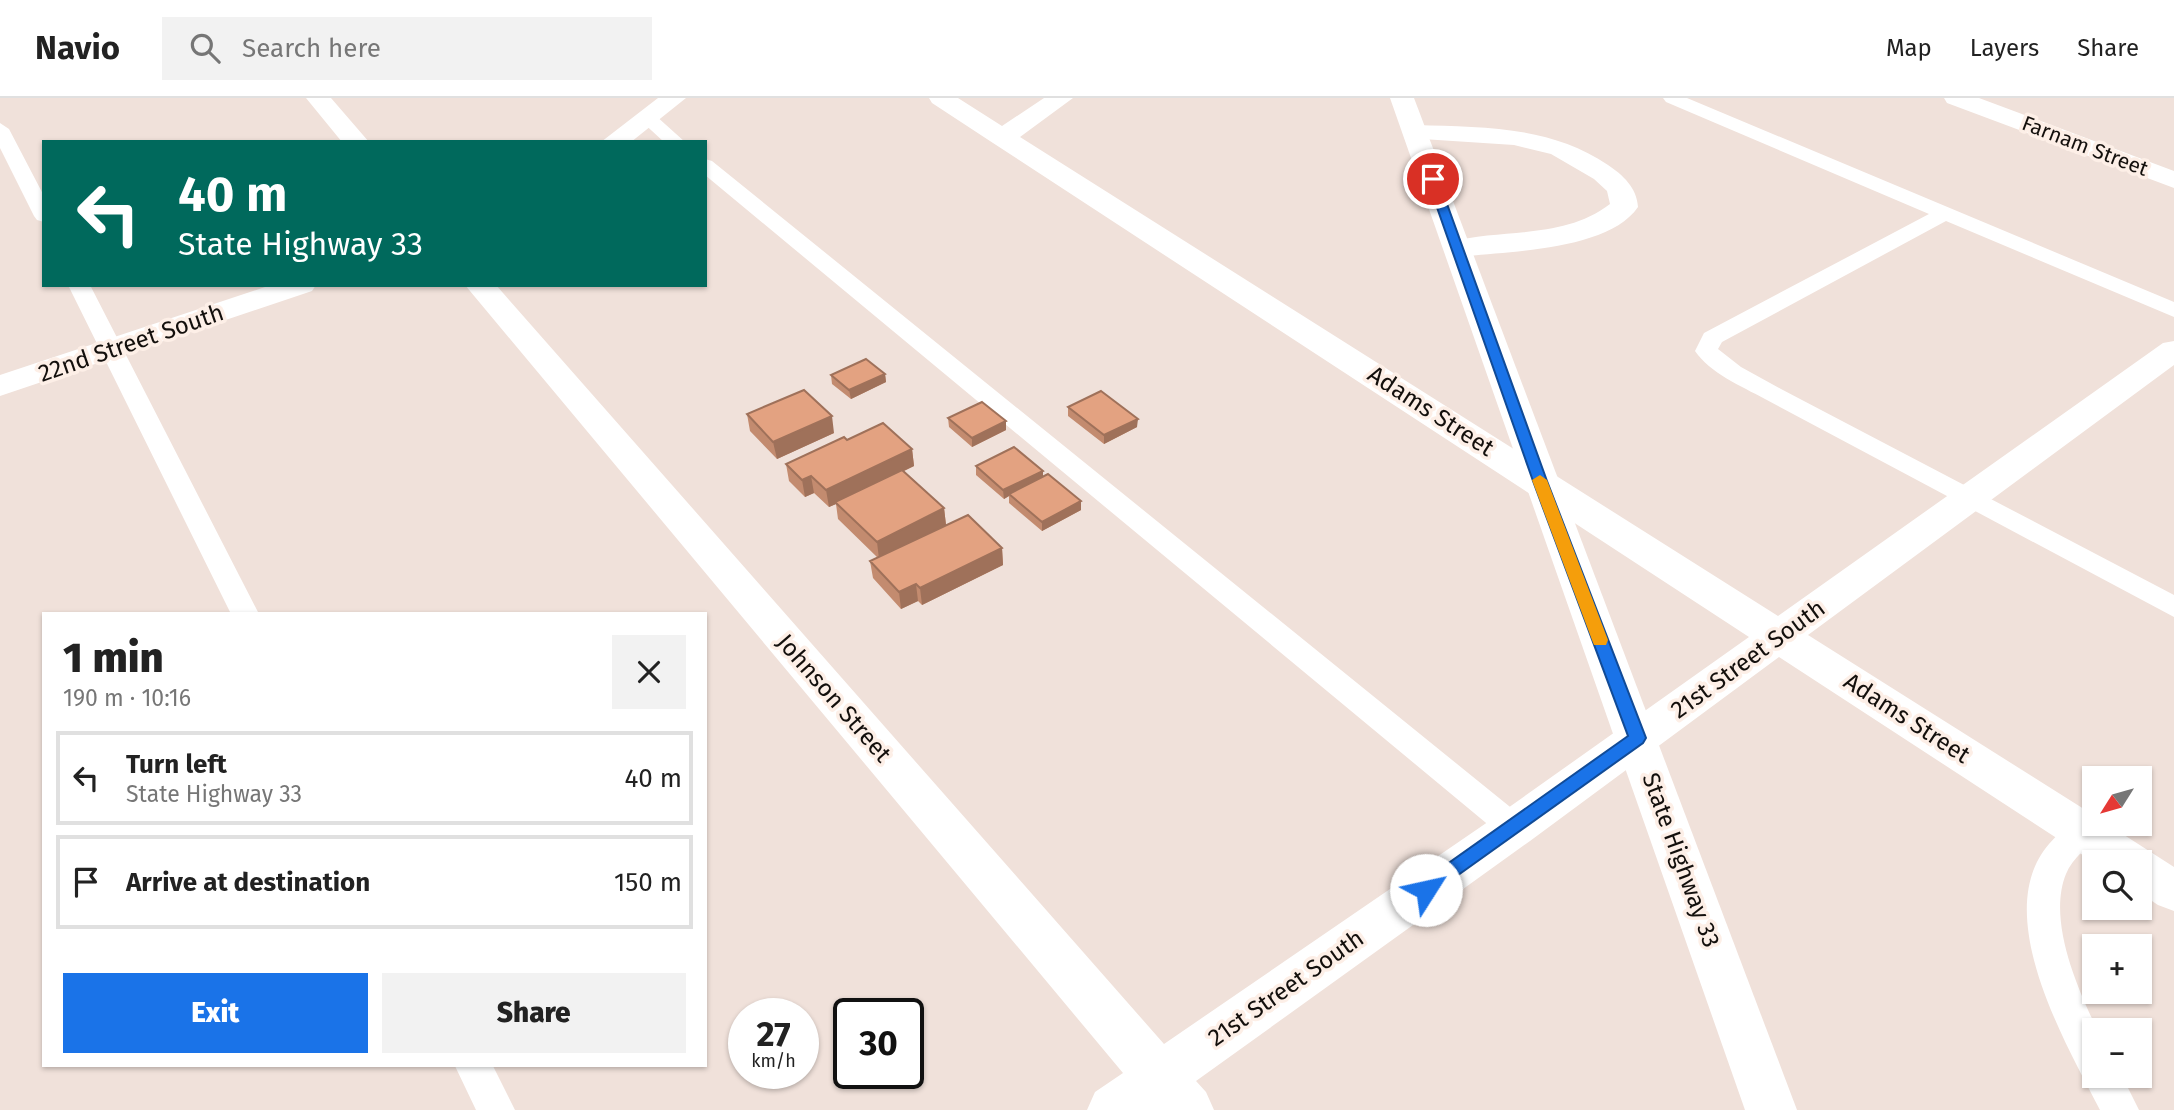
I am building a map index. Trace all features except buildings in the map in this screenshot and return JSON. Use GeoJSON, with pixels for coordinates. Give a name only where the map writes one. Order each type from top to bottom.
{"type":"FeatureCollection","features":[{"type":"Feature","properties":{"kind":"street"},"geometry":{"type":"LineString","coordinates":[[318,98],[354,140]]}},
{"type":"Feature","properties":{"kind":"street"},"geometry":{"type":"LineString","coordinates":[[617,140],[674,98]]}},
{"type":"Feature","properties":{"kind":"street","name":"Adams Street"},"geometry":{"type":"LineString","coordinates":[[941,98],[2082,831]]}},
{"type":"Feature","properties":{"kind":"street"},"geometry":{"type":"LineString","coordinates":[[1002,138],[1061,98]]}},
{"type":"Feature","properties":{"kind":"street","name":"Farnam Street"},"geometry":{"type":"LineString","coordinates":[[1956,98],[2174,180]]}},
{"type":"Feature","properties":{"kind":"street"},"geometry":{"type":"LineString","coordinates":[[1409,115],[1556,146],[1592,164],[1617,184],[1625,198],[1625,207],[1615,217],[1587,228],[1532,239],[1459,248]]}},
{"type":"Feature","properties":{"kind":"street","name":"State Highway 33"},"geometry":{"type":"LineString","coordinates":[[1409,115],[1771,1110]]}},
{"type":"Feature","properties":{"kind":"street","name":"22nd Street South"},"geometry":{"type":"LineString","coordinates":[[0,386],[295,287]]}},
{"type":"Feature","properties":{"kind":"street","name":"Johnson Street"},"geometry":{"type":"LineString","coordinates":[[482,287],[1188,1110]]}},
{"type":"Feature","properties":{"kind":"street","name":"21st Street South"},"geometry":{"type":"LineString","coordinates":[[1113,1110],[1514,828],[2174,350]]}},
{"type":"Feature","properties":{"kind":"street","name":"Adams Street"},"geometry":{"type":"LineString","coordinates":[[2090,836],[2111,850]]}},
{"type":"Feature","properties":{"kind":"street"},"geometry":{"type":"LineString","coordinates":[[2152,877],[2174,891]]}},
{"type":"Feature","properties":{"kind":"lane"},"geometry":{"type":"LineString","coordinates":[[1672,98],[2174,310]]}},
{"type":"Feature","properties":{"kind":"lane"},"geometry":{"type":"LineString","coordinates":[[648,118],[674,140]]}},
{"type":"Feature","properties":{"kind":"lane"},"geometry":{"type":"LineString","coordinates":[[0,129],[42,212]]}},
{"type":"Feature","properties":{"kind":"lane"},"geometry":{"type":"LineString","coordinates":[[707,168],[1514,828]]}},
{"type":"Feature","properties":{"kind":"lane"},"geometry":{"type":"LineString","coordinates":[[1946,213],[1712,338],[1706,351],[1733,372],[1773,394],[2174,607]]}},
{"type":"Feature","properties":{"kind":"lane"},"geometry":{"type":"LineString","coordinates":[[80,287],[244,612]]}},
{"type":"Feature","properties":{"kind":"lane"},"geometry":{"type":"LineString","coordinates":[[2082,831],[2050,868],[2042,899],[2046,934],[2060,983],[2082,1033]]}},
{"type":"Feature","properties":{"kind":"lane"},"geometry":{"type":"LineString","coordinates":[[474,1067],[496,1110]]}},
{"type":"Feature","properties":{"kind":"lane"},"geometry":{"type":"LineString","coordinates":[[2108,1088],[2120,1110]]}},
{"type":"Feature","properties":{"kind":"slow traffic"},"geometry":{"type":"LineString","coordinates":[[1540,480],[1600,640]]}},
{"type":"Feature","properties":{"kind":"route"},"geometry":{"type":"LineString","coordinates":[[1426,890],[1637,738],[1540,481],[1433,179]]}}]}
